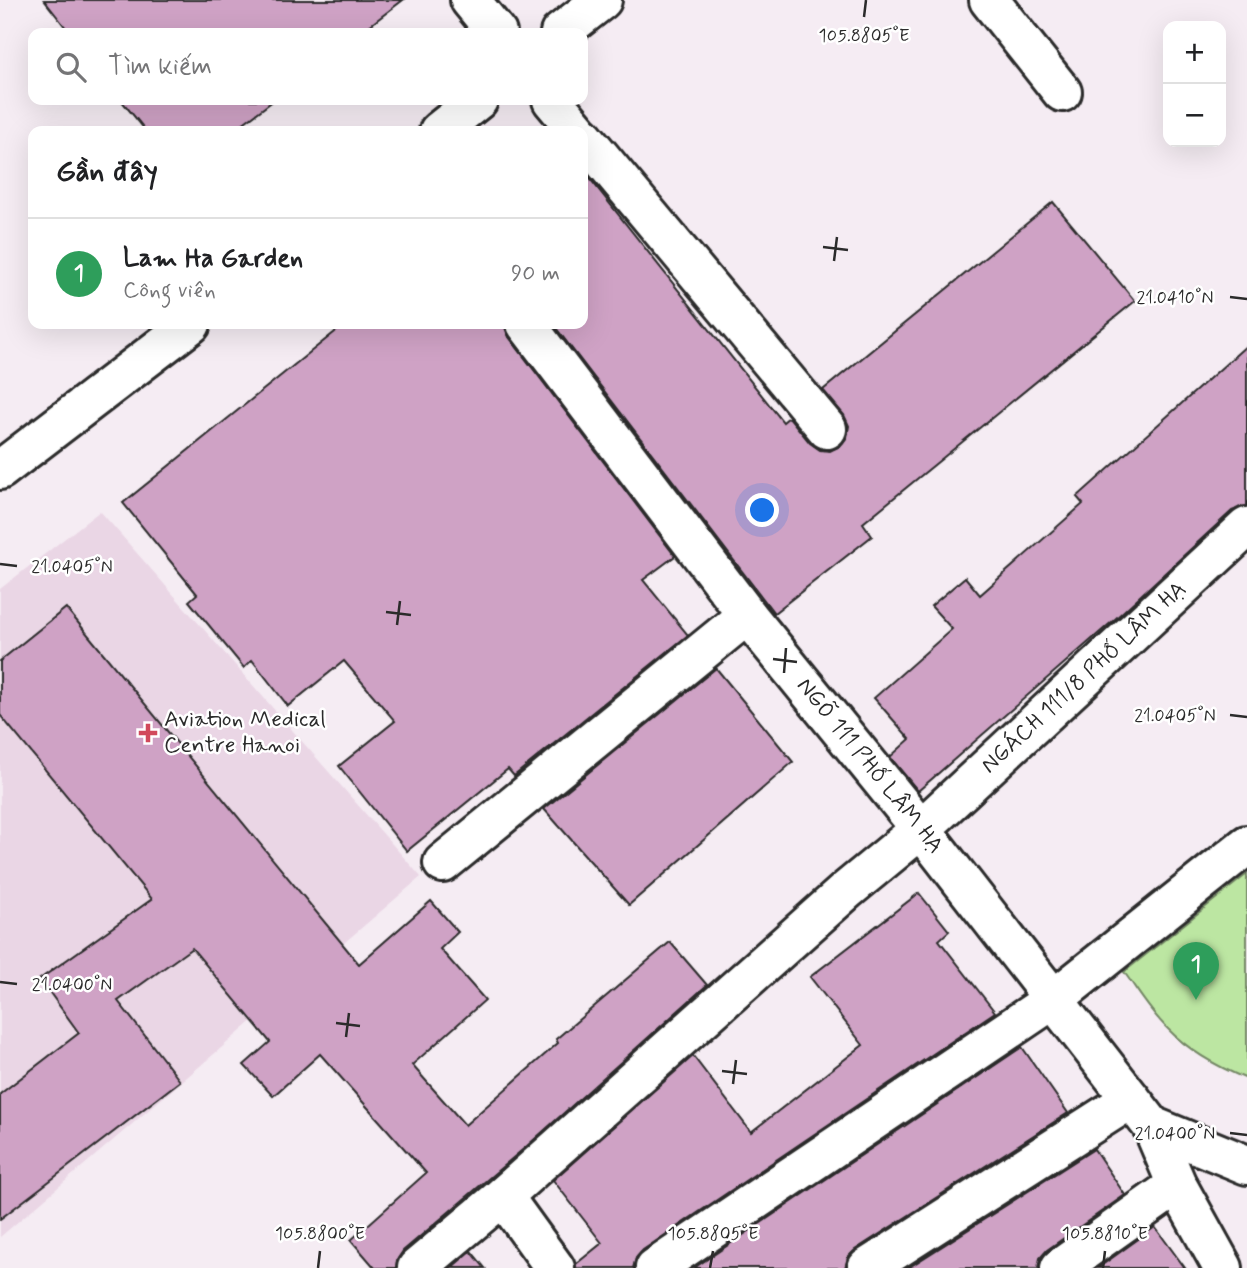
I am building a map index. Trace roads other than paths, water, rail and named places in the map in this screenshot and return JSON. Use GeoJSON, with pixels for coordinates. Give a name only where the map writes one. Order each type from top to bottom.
{"type":"FeatureCollection","features":[{"type":"Feature","properties":{"kind":"street"},"geometry":{"type":"LineString","coordinates":[[470,0],[493,28]]}},
{"type":"Feature","properties":{"kind":"street"},"geometry":{"type":"LineString","coordinates":[[566,28],[602,0]]}},
{"type":"Feature","properties":{"kind":"street"},"geometry":{"type":"LineString","coordinates":[[989,0],[1062,92]]}},
{"type":"Feature","properties":{"kind":"street"},"geometry":{"type":"LineString","coordinates":[[445,126],[472,105]]}},
{"type":"Feature","properties":{"kind":"street"},"geometry":{"type":"LineString","coordinates":[[556,105],[575,126]]}},
{"type":"Feature","properties":{"kind":"street"},"geometry":{"type":"LineString","coordinates":[[588,142],[827,429]]}},
{"type":"Feature","properties":{"kind":"street"},"geometry":{"type":"LineString","coordinates":[[0,470],[184,329]]}},
{"type":"Feature","properties":{"kind":"street","name":"NGÕ 111 PHỐ LÂM HẠ"},"geometry":{"type":"LineString","coordinates":[[530,329],[747,615],[921,829],[1141,1113],[1223,1268]]}},
{"type":"Feature","properties":{"kind":"street","name":"NGÁCH 111/8 PHỐ LÂM HẠ"},"geometry":{"type":"LineString","coordinates":[[417,1268],[503,1196],[847,890],[921,829],[1247,527]]}},
{"type":"Feature","properties":{"kind":"street"},"geometry":{"type":"LineString","coordinates":[[443,863],[747,615]]}},
{"type":"Feature","properties":{"kind":"street"},"geometry":{"type":"LineString","coordinates":[[655,1268],[1054,999],[1247,845]]}},
{"type":"Feature","properties":{"kind":"street"},"geometry":{"type":"LineString","coordinates":[[867,1268],[1141,1113],[1247,1165]]}},
{"type":"Feature","properties":{"kind":"street"},"geometry":{"type":"LineString","coordinates":[[1060,1268],[1177,1185]]}},
{"type":"Feature","properties":{"kind":"street"},"geometry":{"type":"LineString","coordinates":[[503,1196],[555,1268]]}},
{"type":"Feature","properties":{"kind":"place","name":"Aviation Medical Centre Hanoi"},"geometry":{"type":"Point","coordinates":[148,733]}},
{"type":"Feature","properties":{"kind":"place","name":"Lam Ha Garden"},"geometry":{"type":"Point","coordinates":[1196,1000]}}]}
